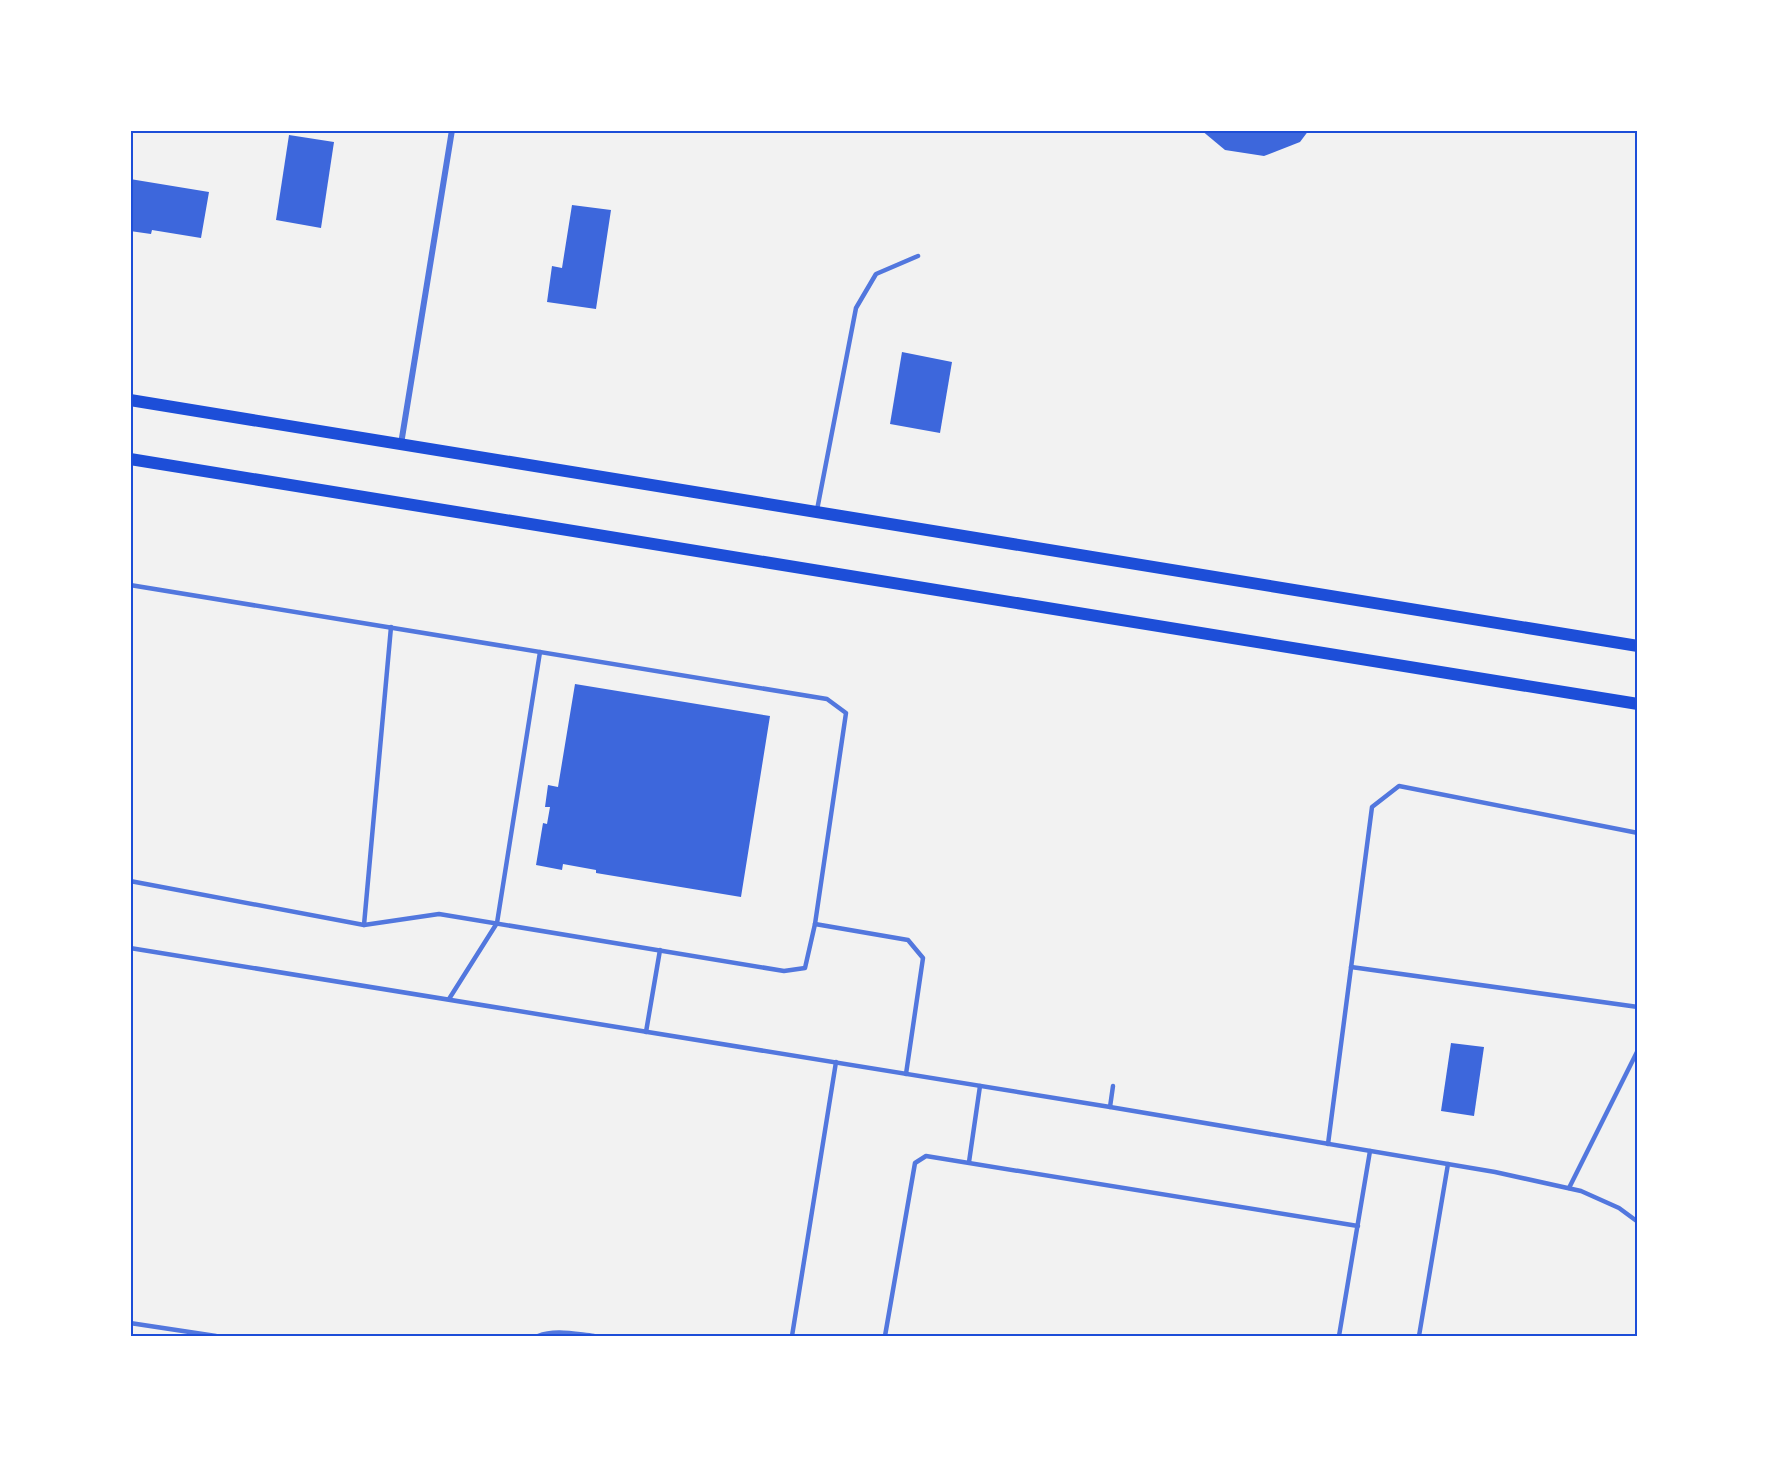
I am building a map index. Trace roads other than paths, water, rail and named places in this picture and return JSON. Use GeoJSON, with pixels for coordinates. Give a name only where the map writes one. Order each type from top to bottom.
{"type":"FeatureCollection","features":[{"type":"Feature","properties":{"kind":"main road"},"geometry":{"type":"LineString","coordinates":[[130,400],[1638,646]]}},
{"type":"Feature","properties":{"kind":"main road"},"geometry":{"type":"LineString","coordinates":[[130,459],[1638,704]]}},
{"type":"Feature","properties":{"kind":"street"},"geometry":{"type":"LineString","coordinates":[[401,444],[452,130]]}},
{"type":"Feature","properties":{"kind":"lane"},"geometry":{"type":"LineString","coordinates":[[817,513],[856,308],[876,274],[918,256]]}},
{"type":"Feature","properties":{"kind":"lane"},"geometry":{"type":"LineString","coordinates":[[130,585],[827,699],[846,713],[815,924],[805,968],[784,971],[439,914],[364,925],[130,881]]}},
{"type":"Feature","properties":{"kind":"lane"},"geometry":{"type":"LineString","coordinates":[[364,925],[391,627]]}},
{"type":"Feature","properties":{"kind":"lane"},"geometry":{"type":"LineString","coordinates":[[449,999],[497,923],[540,652]]}},
{"type":"Feature","properties":{"kind":"lane"},"geometry":{"type":"LineString","coordinates":[[1328,1144],[1372,807],[1399,786],[1638,833]]}},
{"type":"Feature","properties":{"kind":"lane"},"geometry":{"type":"LineString","coordinates":[[815,924],[908,940],[923,958],[906,1074]]}},
{"type":"Feature","properties":{"kind":"lane"},"geometry":{"type":"LineString","coordinates":[[130,948],[1448,1164],[1569,1188],[1619,1208],[1638,1222]]}},
{"type":"Feature","properties":{"kind":"lane"},"geometry":{"type":"LineString","coordinates":[[646,1032],[660,950]]}},
{"type":"Feature","properties":{"kind":"lane"},"geometry":{"type":"LineString","coordinates":[[1351,967],[1638,1007]]}},
{"type":"Feature","properties":{"kind":"lane"},"geometry":{"type":"LineString","coordinates":[[1569,1188],[1638,1050]]}},
{"type":"Feature","properties":{"kind":"lane"},"geometry":{"type":"LineString","coordinates":[[792,1336],[836,1062]]}},
{"type":"Feature","properties":{"kind":"lane"},"geometry":{"type":"LineString","coordinates":[[969,1162],[980,1086]]}},
{"type":"Feature","properties":{"kind":"lane"},"geometry":{"type":"LineString","coordinates":[[1110,1107],[1113,1086]]}},
{"type":"Feature","properties":{"kind":"lane"},"geometry":{"type":"LineString","coordinates":[[1339,1336],[1370,1151]]}},
{"type":"Feature","properties":{"kind":"lane"},"geometry":{"type":"LineString","coordinates":[[885,1336],[915,1163],[926,1156],[1358,1226]]}},
{"type":"Feature","properties":{"kind":"lane"},"geometry":{"type":"LineString","coordinates":[[1419,1336],[1448,1164]]}},
{"type":"Feature","properties":{"kind":"lane"},"geometry":{"type":"LineString","coordinates":[[130,1323],[216,1336]]}},
{"type":"Feature","properties":{"kind":"lane"},"geometry":{"type":"LineString","coordinates":[[538,1336],[546,1333],[569,1332],[594,1336]]}}]}
